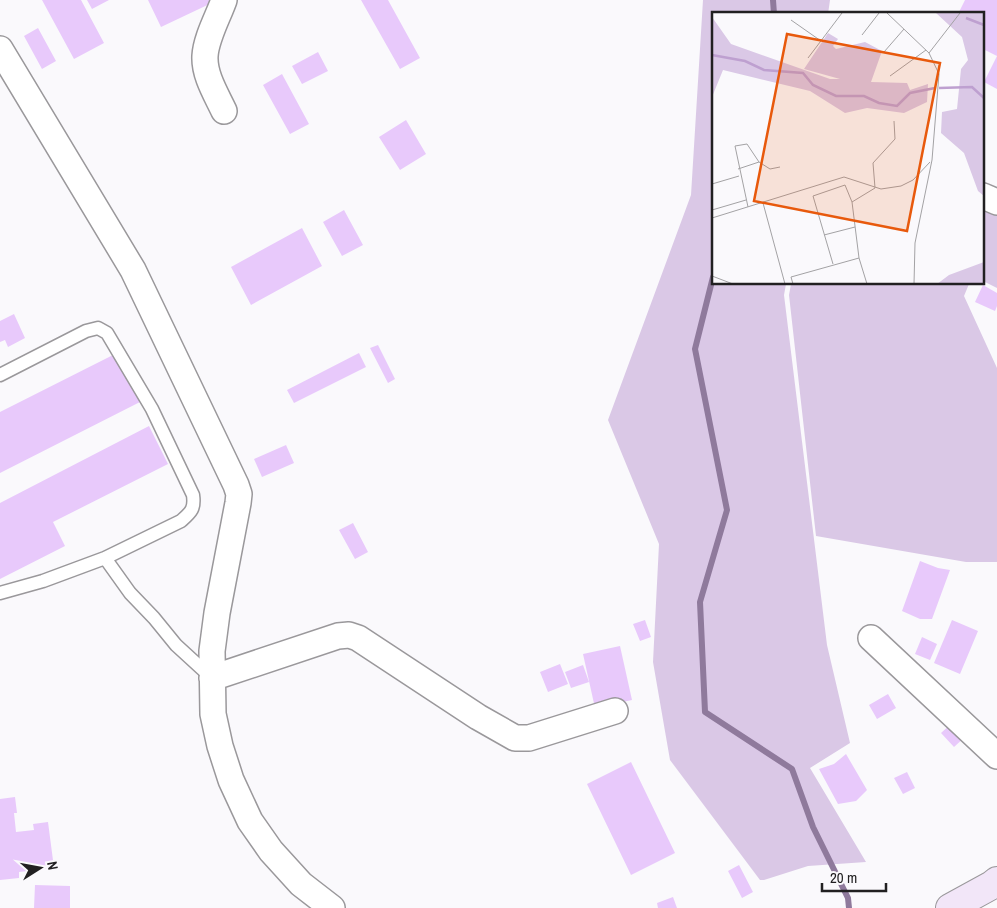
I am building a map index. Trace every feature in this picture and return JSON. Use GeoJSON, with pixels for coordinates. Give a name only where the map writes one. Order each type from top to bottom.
{"type":"FeatureCollection","features":[{"type":"Feature","properties":{"kind":"street"},"geometry":{"type":"LineString","coordinates":[[224,0],[208,40],[205,55],[210,79],[224,111]]}},
{"type":"Feature","properties":{"kind":"street"},"geometry":{"type":"LineString","coordinates":[[1,52],[133,270],[236,485],[239,494],[238,503],[217,613],[212,651],[213,714],[220,746],[231,780],[250,821],[271,851],[300,884],[332,908]]}},
{"type":"Feature","properties":{"kind":"street"},"geometry":{"type":"LineString","coordinates":[[212,678],[338,636],[349,635],[358,638],[478,717],[515,738],[529,738],[615,711]]}},
{"type":"Feature","properties":{"kind":"street"},"geometry":{"type":"LineString","coordinates":[[871,638],[997,756]]}},
{"type":"Feature","properties":{"kind":"street"},"geometry":{"type":"LineString","coordinates":[[950,908],[997,881]]}},
{"type":"Feature","properties":{"kind":"lane"},"geometry":{"type":"LineString","coordinates":[[0,375],[86,331],[98,328],[107,333],[152,409],[193,495],[194,504],[191,512],[181,521],[105,558],[0,593]]}},
{"type":"Feature","properties":{"kind":"lane"},"geometry":{"type":"LineString","coordinates":[[105,558],[130,593],[176,644],[212,678]]}},
{"type":"Feature","properties":{"kind":"shaded area"},"geometry":{"type":"Polygon","coordinates":[[[703,0],[830,0],[828,12],[712,12],[712,285],[786,285],[784,295],[827,645],[850,743],[810,768],[866,862],[808,866],[760,880],[670,760],[653,662],[659,544],[608,420],[691,195],[703,0]]]}},
{"type":"Feature","properties":{"kind":"shaded area"},"geometry":{"type":"Polygon","coordinates":[[[984,208],[997,214],[997,288],[984,282],[984,208]]]}},
{"type":"Feature","properties":{"kind":"shaded area"},"geometry":{"type":"Polygon","coordinates":[[[791,285],[969,285],[964,296],[997,368],[997,562],[966,562],[816,536],[789,295],[791,285]]]}},
{"type":"Feature","properties":{"kind":"building"},"geometry":{"type":"Polygon","coordinates":[[[42,0],[81,0],[104,43],[74,59],[42,0]]]}},
{"type":"Feature","properties":{"kind":"building"},"geometry":{"type":"Polygon","coordinates":[[[87,0],[109,0],[92,9],[87,0]]]}},
{"type":"Feature","properties":{"kind":"building"},"geometry":{"type":"Polygon","coordinates":[[[148,0],[218,0],[161,27],[148,0]]]}},
{"type":"Feature","properties":{"kind":"building"},"geometry":{"type":"Polygon","coordinates":[[[361,0],[388,0],[420,58],[400,69],[361,0]]]}},
{"type":"Feature","properties":{"kind":"building"},"geometry":{"type":"Polygon","coordinates":[[[965,0],[997,0],[997,56],[984,50],[984,12],[959,12],[965,0]]]}},
{"type":"Feature","properties":{"kind":"building"},"geometry":{"type":"Polygon","coordinates":[[[38,28],[56,61],[42,69],[24,36],[38,28]]]}},
{"type":"Feature","properties":{"kind":"building"},"geometry":{"type":"Polygon","coordinates":[[[318,52],[328,71],[302,84],[292,66],[318,52]]]}},
{"type":"Feature","properties":{"kind":"building"},"geometry":{"type":"Polygon","coordinates":[[[997,56],[997,89],[984,82],[997,56]]]}},
{"type":"Feature","properties":{"kind":"building"},"geometry":{"type":"Polygon","coordinates":[[[282,74],[309,124],[290,134],[263,85],[282,74]]]}},
{"type":"Feature","properties":{"kind":"building"},"geometry":{"type":"Polygon","coordinates":[[[406,120],[426,154],[400,170],[379,137],[406,120]]]}},
{"type":"Feature","properties":{"kind":"building"},"geometry":{"type":"Polygon","coordinates":[[[344,210],[363,245],[342,256],[323,222],[344,210]]]}},
{"type":"Feature","properties":{"kind":"building"},"geometry":{"type":"Polygon","coordinates":[[[302,228],[322,266],[251,305],[231,267],[302,228]]]}},
{"type":"Feature","properties":{"kind":"building"},"geometry":{"type":"Polygon","coordinates":[[[983,285],[997,293],[995,311],[975,302],[983,285]]]}},
{"type":"Feature","properties":{"kind":"building"},"geometry":{"type":"Polygon","coordinates":[[[14,314],[25,338],[8,347],[5,340],[0,342],[0,321],[14,314]]]}},
{"type":"Feature","properties":{"kind":"building"},"geometry":{"type":"Polygon","coordinates":[[[378,345],[395,379],[388,383],[370,348],[378,345]]]}},
{"type":"Feature","properties":{"kind":"building"},"geometry":{"type":"Polygon","coordinates":[[[359,353],[366,367],[294,403],[287,390],[359,353]]]}},
{"type":"Feature","properties":{"kind":"building"},"geometry":{"type":"Polygon","coordinates":[[[115,354],[140,402],[0,473],[0,412],[115,354]]]}},
{"type":"Feature","properties":{"kind":"building"},"geometry":{"type":"Polygon","coordinates":[[[149,426],[168,464],[53,522],[65,546],[0,579],[0,503],[149,426]]]}},
{"type":"Feature","properties":{"kind":"building"},"geometry":{"type":"Polygon","coordinates":[[[286,445],[294,463],[262,477],[254,459],[286,445]]]}},
{"type":"Feature","properties":{"kind":"building"},"geometry":{"type":"Polygon","coordinates":[[[353,523],[368,552],[355,559],[339,530],[353,523]]]}},
{"type":"Feature","properties":{"kind":"building"},"geometry":{"type":"Polygon","coordinates":[[[920,561],[938,568],[950,570],[932,619],[920,619],[902,611],[920,561]]]}},
{"type":"Feature","properties":{"kind":"building"},"geometry":{"type":"Polygon","coordinates":[[[645,620],[651,637],[640,641],[633,624],[645,620]]]}},
{"type":"Feature","properties":{"kind":"building"},"geometry":{"type":"Polygon","coordinates":[[[952,620],[978,631],[960,674],[934,663],[952,620]]]}},
{"type":"Feature","properties":{"kind":"building"},"geometry":{"type":"Polygon","coordinates":[[[922,637],[937,644],[930,660],[915,654],[922,637]]]}},
{"type":"Feature","properties":{"kind":"building"},"geometry":{"type":"Polygon","coordinates":[[[620,646],[632,700],[595,708],[583,654],[620,646]]]}},
{"type":"Feature","properties":{"kind":"building"},"geometry":{"type":"Polygon","coordinates":[[[560,664],[568,684],[548,692],[540,672],[560,664]]]}},
{"type":"Feature","properties":{"kind":"building"},"geometry":{"type":"Polygon","coordinates":[[[583,665],[589,682],[571,688],[565,672],[583,665]]]}},
{"type":"Feature","properties":{"kind":"building"},"geometry":{"type":"Polygon","coordinates":[[[888,694],[896,708],[877,719],[869,705],[888,694]]]}},
{"type":"Feature","properties":{"kind":"building"},"geometry":{"type":"Polygon","coordinates":[[[952,723],[965,737],[954,747],[941,733],[952,723]]]}},
{"type":"Feature","properties":{"kind":"building"},"geometry":{"type":"Polygon","coordinates":[[[846,754],[867,790],[856,801],[838,804],[819,769],[834,764],[846,754]]]}},
{"type":"Feature","properties":{"kind":"building"},"geometry":{"type":"Polygon","coordinates":[[[631,762],[675,853],[631,875],[587,784],[631,762]]]}},
{"type":"Feature","properties":{"kind":"building"},"geometry":{"type":"Polygon","coordinates":[[[907,772],[915,788],[903,794],[894,778],[907,772]]]}},
{"type":"Feature","properties":{"kind":"building"},"geometry":{"type":"Polygon","coordinates":[[[15,797],[17,813],[14,813],[16,832],[34,830],[33,824],[48,822],[54,868],[19,872],[19,878],[0,880],[0,799],[15,797]]]}},
{"type":"Feature","properties":{"kind":"building"},"geometry":{"type":"Polygon","coordinates":[[[739,865],[753,892],[742,898],[728,871],[739,865]]]}},
{"type":"Feature","properties":{"kind":"building"},"geometry":{"type":"Polygon","coordinates":[[[35,885],[70,886],[70,908],[34,908],[35,885]]]}},
{"type":"Feature","properties":{"kind":"building"},"geometry":{"type":"Polygon","coordinates":[[[673,897],[677,908],[658,908],[657,903],[673,897]]]}},
{"type":"Feature","properties":{"kind":"waterway"},"geometry":{"type":"LineString","coordinates":[[773,0],[774,12]]}},
{"type":"Feature","properties":{"kind":"waterway"},"geometry":{"type":"LineString","coordinates":[[712,281],[695,349],[727,510],[700,602],[705,712],[792,769],[813,827],[848,898],[849,908]]}}]}
